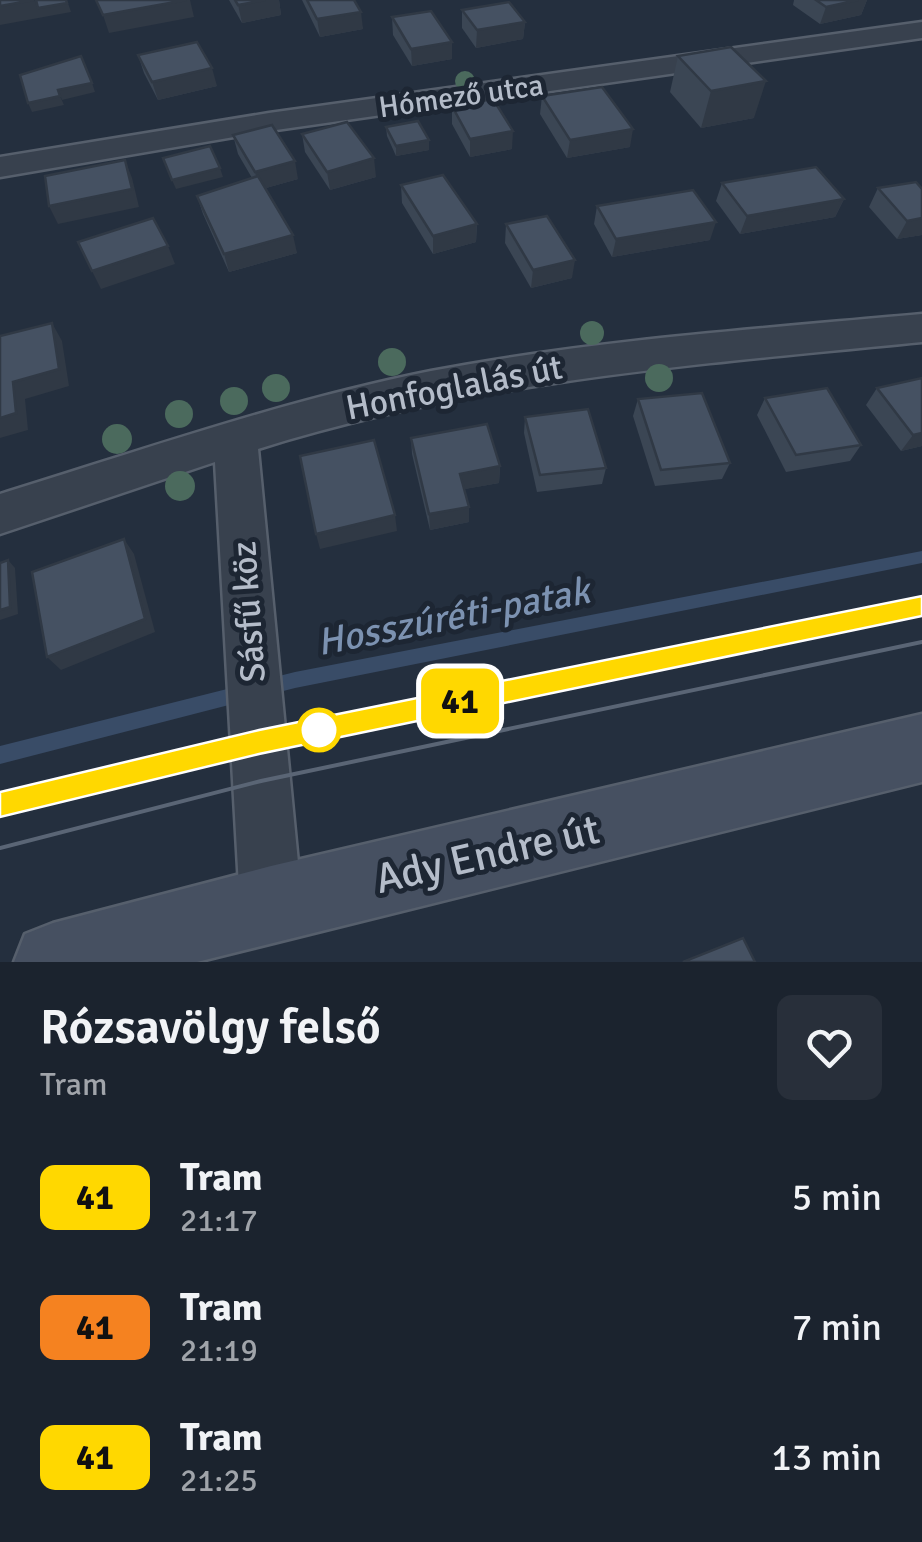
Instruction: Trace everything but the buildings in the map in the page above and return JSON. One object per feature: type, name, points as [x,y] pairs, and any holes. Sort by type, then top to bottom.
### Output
[{"type":"street","name":"Hómező utca","points":[[0,167],[269,122],[922,30]]},
{"type":"street","name":"Honfoglalás út","points":[[0,514],[235,440],[430,388],[571,363],[922,328]]},
{"type":"street","name":"Sásfű köz","points":[[235,440],[271,904]]},
{"type":"street","name":"Ady Endre út","points":[[53,962],[145,950],[271,904],[922,748]]},
{"type":"waterway","name":"Hosszúréti-patak","points":[[0,755],[295,680],[922,557]]},
{"type":"tram line","points":[[774,636],[922,606]]},
{"type":"tram line","name":"41","points":[[0,805],[259,742],[922,606]]},
{"type":"tram line","points":[[0,805],[259,742],[787,634]]},
{"type":"tram line","points":[[0,848],[261,781],[922,642]]}]
